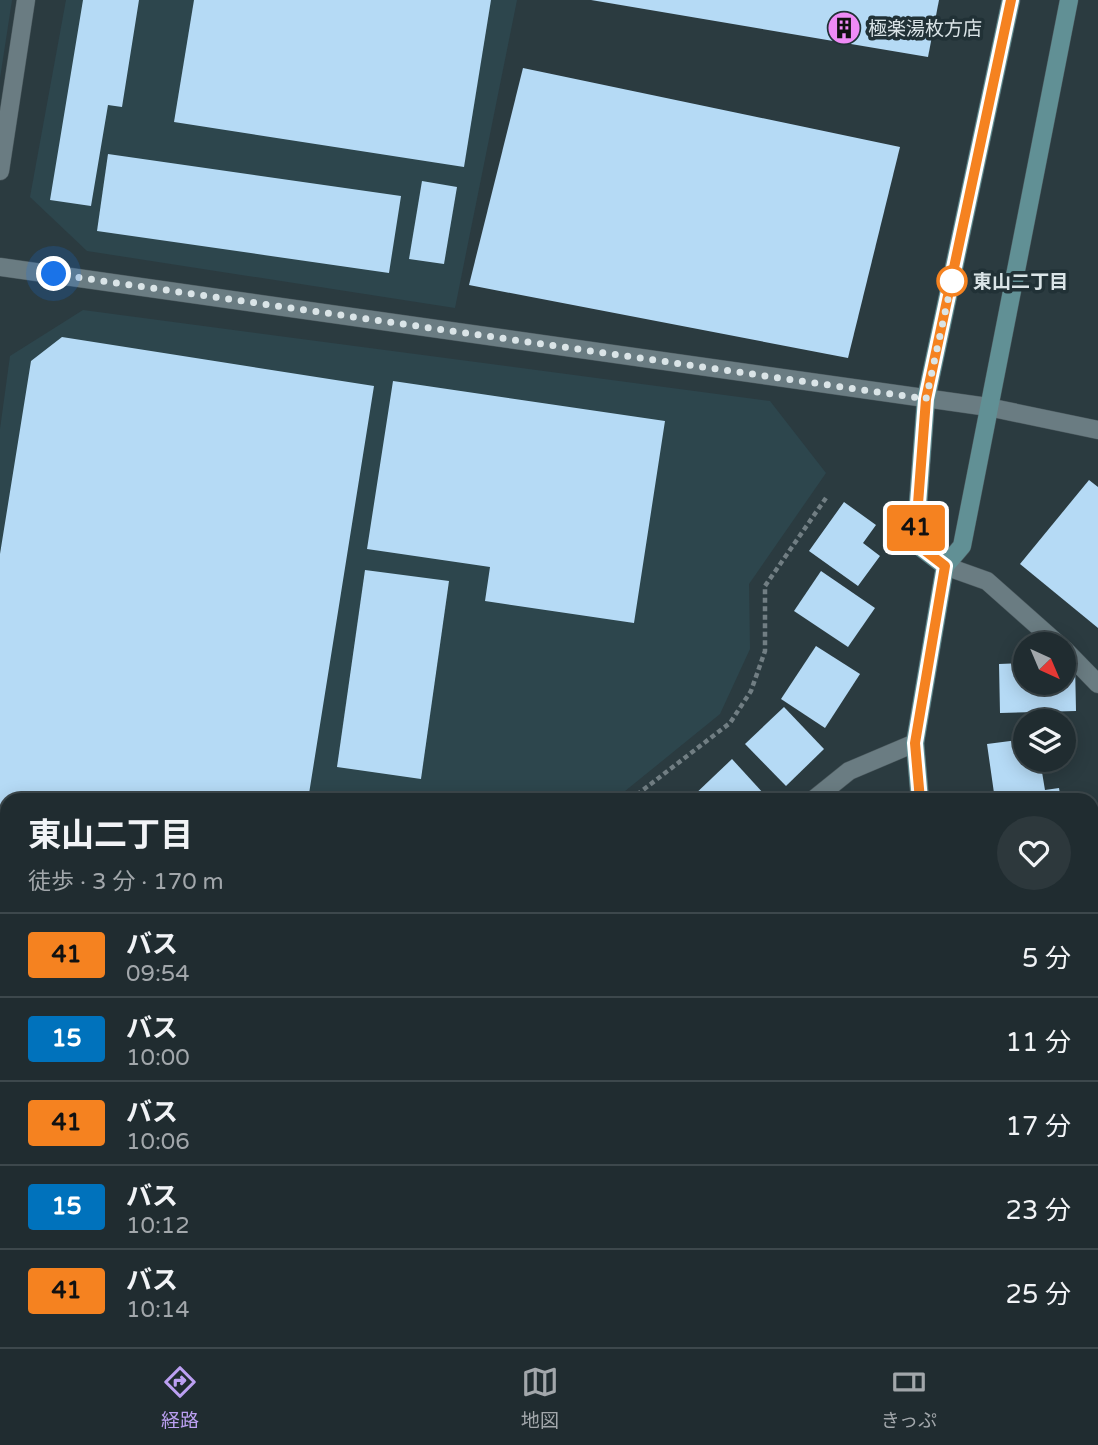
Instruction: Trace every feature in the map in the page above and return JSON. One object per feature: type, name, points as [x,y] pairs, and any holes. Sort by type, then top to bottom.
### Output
[{"type":"street","points":[[0,171],[26,0]]},
{"type":"street","points":[[1011,0],[926,399],[915,543],[945,566],[988,581],[1045,632]]},
{"type":"street","points":[[919,793],[915,743],[945,566],[962,546],[1069,0]]},
{"type":"street","points":[[0,267],[988,407],[1098,430]]},
{"type":"street","points":[[1076,661],[1098,684]]},
{"type":"street","points":[[822,793],[849,771],[915,743]]},
{"type":"path","points":[[639,793],[730,723],[751,691],[765,651],[765,586],[828,495]]},
{"type":"shaded area","points":[[0,0],[12,0],[0,78]]},
{"type":"shaded area","points":[[66,0],[517,0],[455,308],[87,251],[30,197]]},
{"type":"shaded area","points":[[83,310],[770,401],[826,473],[749,584],[750,649],[720,714],[623,793],[0,793],[0,429],[10,356]]},
{"type":"building","points":[[83,0],[139,0],[122,107],[108,105],[91,206],[50,200]]},
{"type":"building","points":[[194,0],[491,0],[464,167],[174,122]]},
{"type":"building","name":"極楽湯枚方店","points":[[591,0],[939,0],[928,57]]},
{"type":"building","points":[[523,68],[900,147],[848,358],[469,285]]},
{"type":"building","points":[[108,154],[401,196],[389,273],[97,231]]},
{"type":"building","points":[[422,181],[457,187],[444,264],[409,259]]},
{"type":"building","points":[[62,337],[374,386],[309,793],[0,793],[0,554],[31,361]]},
{"type":"building","points":[[393,381],[665,421],[634,623],[485,601],[490,567],[367,549]]},
{"type":"building","points":[[1089,480],[1098,487],[1098,628],[1020,564]]},
{"type":"building","points":[[844,502],[876,525],[863,543],[880,556],[858,586],[809,551]]},
{"type":"building","points":[[365,570],[449,581],[421,779],[337,767]]},
{"type":"building","points":[[821,571],[875,608],[848,647],[794,611]]},
{"type":"building","points":[[816,646],[860,674],[825,728],[781,699]]},
{"type":"building","points":[[1013,663],[1013,695],[1076,695],[1076,709],[1013,709],[1013,713],[1000,713],[999,664]]},
{"type":"building","points":[[784,707],[824,749],[786,786],[745,744]]},
{"type":"building","points":[[1013,741],[1013,772],[1042,772],[1045,790],[1059,788],[1060,793],[994,793],[987,744]]},
{"type":"building","points":[[732,759],[763,793],[696,793]]},
{"type":"bus line","name":"41","points":[[919,793],[915,743],[945,566],[915,543],[926,399],[1011,0]]},
{"type":"place","name":"極楽湯枚方店","points":[[844,28]]},
{"type":"place","name":"東山二丁目","points":[[952,281]]},
{"type":"route","points":[[54,274],[926,399],[952,281]]}]
